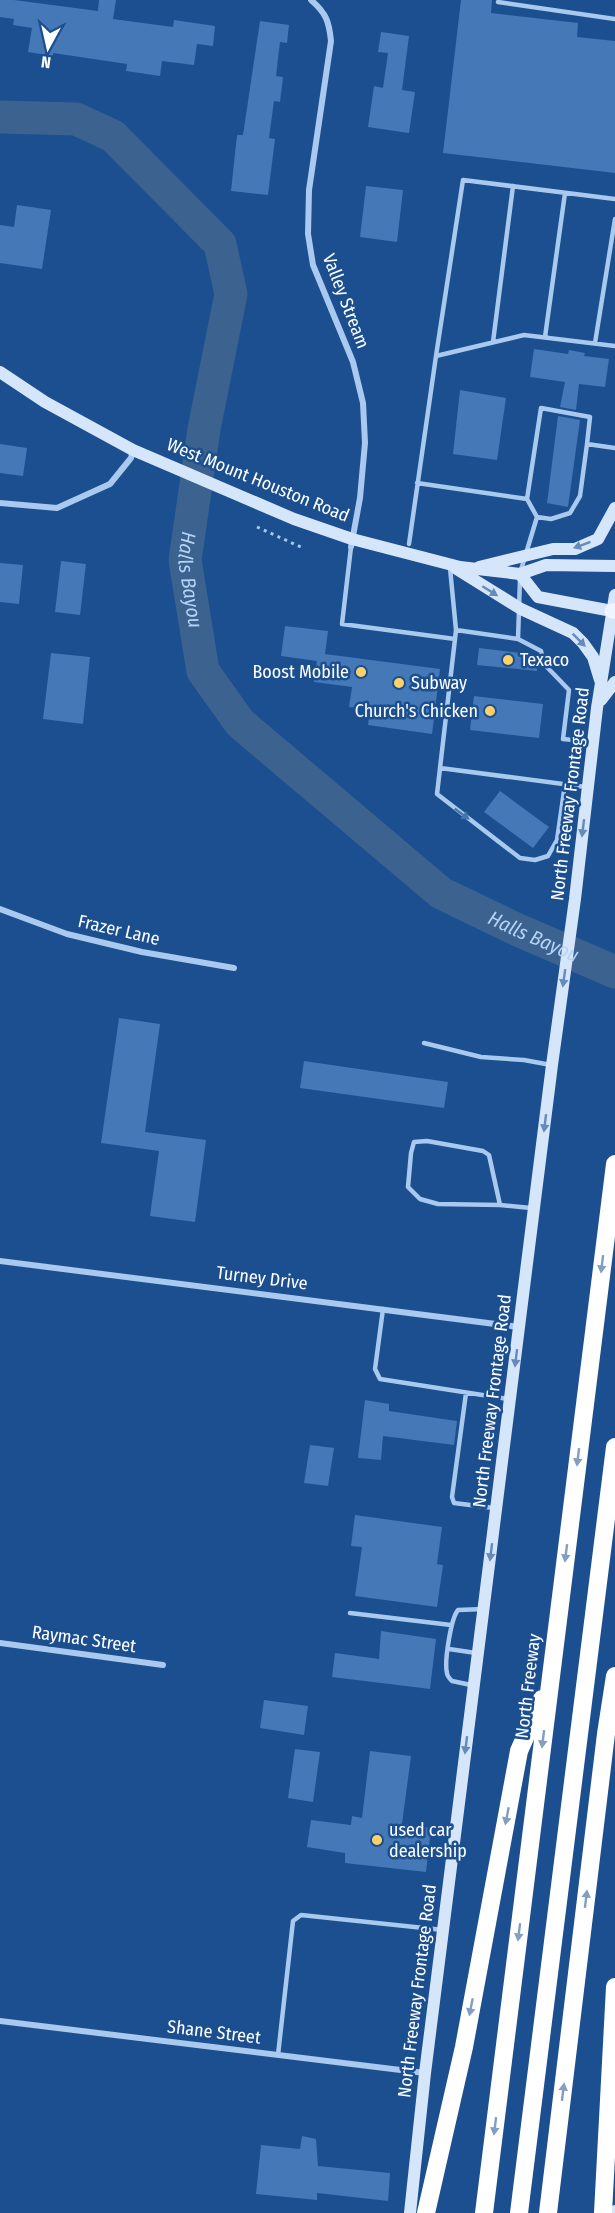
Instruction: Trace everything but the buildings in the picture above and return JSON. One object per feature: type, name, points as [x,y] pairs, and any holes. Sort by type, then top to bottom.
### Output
[{"type":"highway","name":"North Freeway","points":[[484,2213],[615,1164]]},
{"type":"highway","points":[[519,2213],[615,1447]]},
{"type":"highway","points":[[548,2213],[615,1676]]},
{"type":"highway","points":[[426,2213],[464,2047],[519,1751],[550,1681]]},
{"type":"highway","points":[[606,1734],[615,1776]]},
{"type":"highway","points":[[603,2213],[615,1987]]},
{"type":"main road","name":"West Mount Houston Road","points":[[0,372],[45,402],[133,450],[352,543],[471,569],[520,574],[546,566],[615,566]]},
{"type":"main road","points":[[471,569],[553,549],[575,549],[598,539],[615,508]]},
{"type":"main road","points":[[449,564],[521,609],[573,633],[583,643],[596,664],[601,687]]},
{"type":"main road","points":[[520,574],[538,597],[614,611]]},
{"type":"main road","name":"North Freeway Frontage Road","points":[[410,2213],[425,2073],[575,899],[597,708],[615,595]]},
{"type":"main road","points":[[597,708],[603,695],[615,682]]},
{"type":"street","name":"Valley Stream","points":[[311,0],[323,11],[330,27],[331,41],[309,190],[308,234],[313,265],[353,362],[363,403],[365,443],[360,498],[352,543]]},
{"type":"street","points":[[0,503],[57,508],[110,484],[130,458],[133,450]]},
{"type":"street","name":"Frazer Lane","points":[[0,909],[67,934],[142,952],[234,968]]},
{"type":"street","name":"Turney Drive","points":[[0,1261],[519,1327]]},
{"type":"street","name":"Raymac Street","points":[[0,1643],[163,1665]]},
{"type":"street","name":"Shane Street","points":[[0,2021],[425,2073]]},
{"type":"lane","points":[[498,2],[615,19]]},
{"type":"lane","points":[[409,543],[463,180],[615,199]]},
{"type":"lane","points":[[493,342],[513,186]]},
{"type":"lane","points":[[545,337],[565,193]]},
{"type":"lane","points":[[595,344],[615,219]]},
{"type":"lane","points":[[436,356],[524,335],[615,346]]},
{"type":"lane","points":[[518,639],[521,609],[520,574],[537,517],[527,500],[541,408],[590,417],[580,496],[570,513],[551,519],[537,517]]},
{"type":"lane","points":[[587,444],[615,448]]},
{"type":"lane","points":[[417,483],[527,500]]},
{"type":"lane","points":[[352,543],[342,624],[455,639]]},
{"type":"lane","points":[[449,564],[456,630],[437,794],[520,858],[535,860],[548,856],[557,840],[565,784]]},
{"type":"lane","points":[[456,630],[518,639],[541,651],[545,665],[569,690],[563,739],[593,742]]},
{"type":"lane","points":[[440,768],[588,787]]},
{"type":"lane","points":[[424,1043],[481,1057],[524,1060],[552,1065]]},
{"type":"lane","points":[[500,1205],[489,1155],[483,1151],[427,1141],[414,1142],[408,1187],[420,1199],[438,1204],[534,1208]]},
{"type":"lane","points":[[383,1309],[375,1369],[380,1379],[510,1400]]},
{"type":"lane","points":[[466,1393],[452,1497],[454,1503],[496,1509]]},
{"type":"lane","points":[[474,1685],[452,1682],[446,1672],[451,1625],[458,1610],[484,1609]]},
{"type":"lane","points":[[350,1613],[451,1625]]},
{"type":"lane","points":[[449,1649],[478,1654]]},
{"type":"lane","points":[[278,2055],[293,1921],[296,1917],[301,1915],[443,1930]]},
{"type":"path","points":[[257,527],[303,548]]},
{"type":"waterway","name":"Halls Bayou","points":[[0,117],[76,119],[113,136],[220,244],[231,294],[204,429],[185,560],[203,671],[240,723],[441,893],[518,930],[615,972]]},
{"type":"place","name":"Texaco","points":[[508,660]]},
{"type":"place","name":"Boost Mobile","points":[[361,672]]},
{"type":"place","name":"Subway","points":[[399,683]]},
{"type":"place","name":"Church's Chicken","points":[[490,711]]},
{"type":"place","name":"used car dealership","points":[[377,1840]]}]
